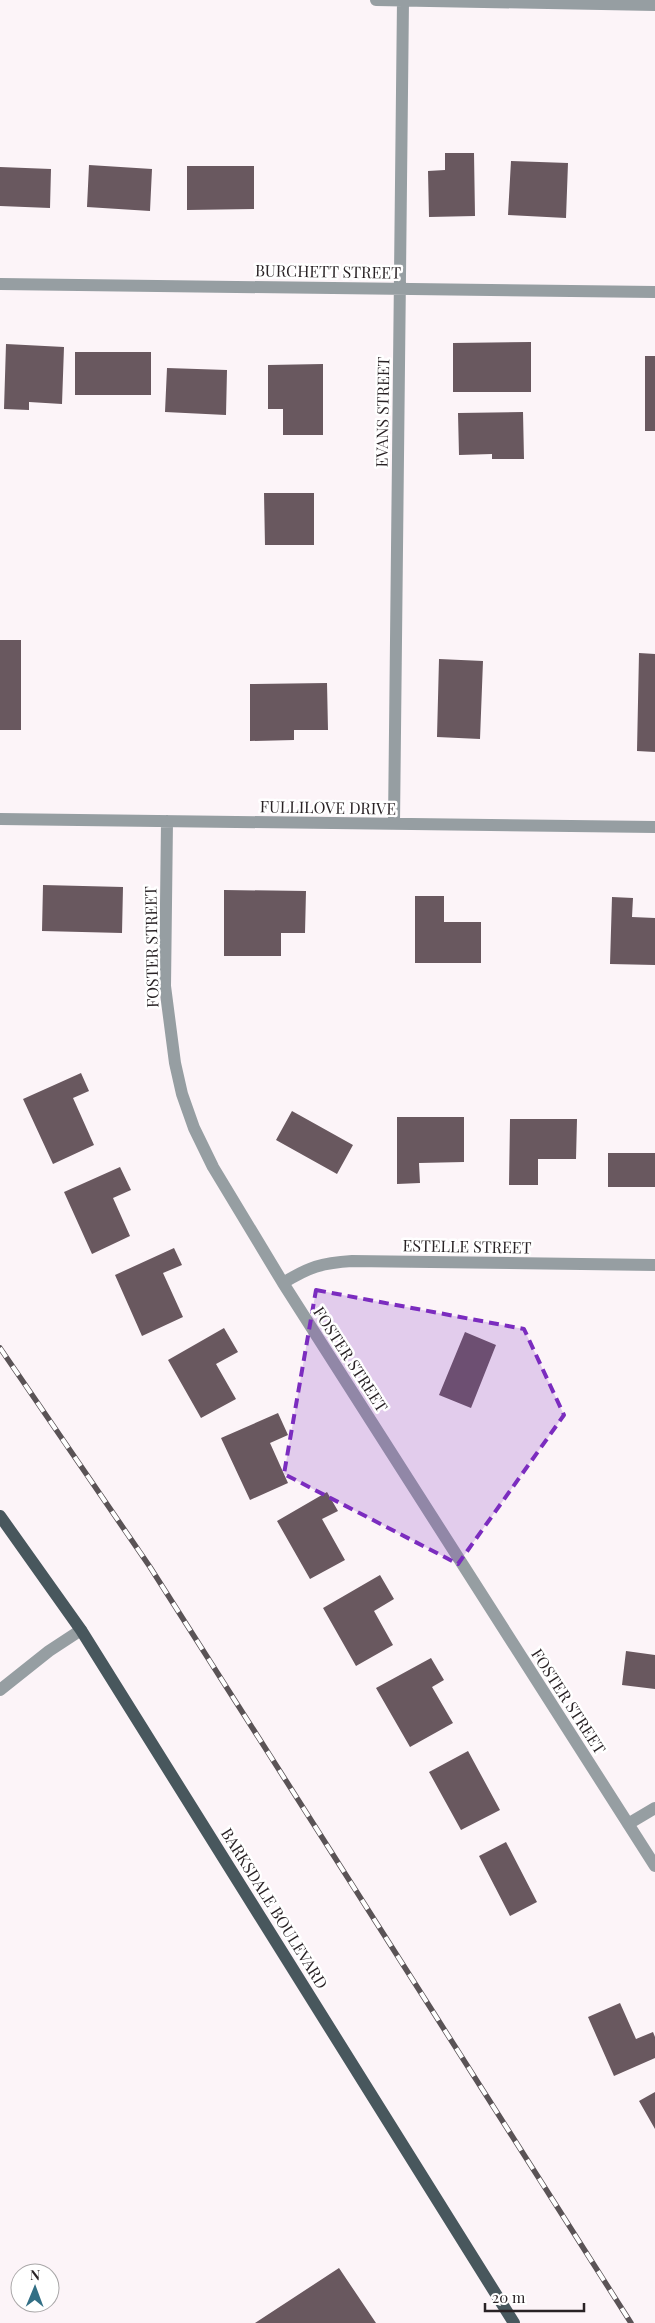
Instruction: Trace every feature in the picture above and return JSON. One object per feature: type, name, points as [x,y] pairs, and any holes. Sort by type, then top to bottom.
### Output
[{"type":"main road","name":"BARKSDALE BOULEVARD","points":[[0,1516],[81,1630],[514,2323]]},
{"type":"street","points":[[376,0],[655,5]]},
{"type":"street","name":"EVANS STREET","points":[[394,824],[403,0]]},
{"type":"street","name":"BURCHETT STREET","points":[[0,284],[655,292]]},
{"type":"street","name":"FULLILOVE DRIVE","points":[[0,819],[655,827]]},
{"type":"street","name":"FOSTER STREET","points":[[167,821],[165,986],[169,1027],[182,1094],[194,1128],[213,1167],[283,1283],[655,1866]]},
{"type":"street","name":"ESTELLE STREET","points":[[283,1283],[306,1268],[327,1263],[352,1261],[655,1265]]},
{"type":"street","points":[[0,1690],[49,1651],[81,1630]]},
{"type":"street","points":[[628,1824],[655,1808]]},
{"type":"highlighted area","points":[[316,1290],[524,1329],[564,1415],[458,1564],[284,1474]]},
{"type":"building","points":[[445,153],[474,153],[475,216],[429,217],[428,171],[445,170]]},
{"type":"building","points":[[511,161],[568,163],[566,218],[508,215]]},
{"type":"building","points":[[89,165],[152,169],[150,211],[87,207]]},
{"type":"building","points":[[187,166],[254,166],[254,209],[187,210]]},
{"type":"building","points":[[0,167],[51,169],[50,208],[0,206]]},
{"type":"building","points":[[531,342],[531,392],[453,392],[453,343]]},
{"type":"building","points":[[6,344],[64,347],[62,404],[29,402],[29,410],[4,409]]},
{"type":"building","points":[[75,352],[151,352],[151,395],[75,395]]},
{"type":"building","points":[[645,356],[655,356],[655,431],[645,431]]},
{"type":"building","points":[[323,364],[323,435],[283,435],[283,409],[268,409],[268,365]]},
{"type":"building","points":[[167,368],[227,370],[226,415],[165,412]]},
{"type":"building","points":[[523,412],[524,459],[492,459],[492,454],[459,455],[458,413]]},
{"type":"building","points":[[264,493],[314,493],[314,545],[265,545]]},
{"type":"building","points":[[0,640],[21,640],[21,730],[0,730]]},
{"type":"building","points":[[639,653],[655,654],[655,752],[637,751]]},
{"type":"building","points":[[439,659],[483,661],[480,739],[437,737]]},
{"type":"building","points":[[327,683],[328,730],[294,730],[294,740],[250,741],[250,684]]},
{"type":"building","points":[[43,885],[123,887],[122,933],[42,931]]},
{"type":"building","points":[[224,890],[306,891],[305,933],[281,933],[281,956],[224,956]]},
{"type":"building","points":[[415,896],[444,896],[444,922],[481,922],[481,963],[415,963]]},
{"type":"building","points":[[612,897],[633,898],[632,917],[655,918],[655,965],[610,964]]},
{"type":"building","points":[[81,1073],[89,1091],[73,1098],[94,1145],[53,1164],[23,1099]]},
{"type":"building","points":[[292,1111],[353,1145],[337,1174],[276,1140]]},
{"type":"building","points":[[397,1117],[464,1117],[464,1162],[419,1163],[420,1183],[397,1184]]},
{"type":"building","points":[[510,1119],[577,1119],[576,1159],[538,1159],[538,1185],[509,1185]]},
{"type":"building","points":[[608,1153],[655,1153],[655,1187],[608,1187]]},
{"type":"building","points":[[120,1167],[131,1190],[113,1198],[130,1236],[92,1254],[64,1192]]},
{"type":"building","points":[[174,1248],[182,1265],[163,1273],[183,1317],[142,1336],[115,1275]]},
{"type":"building","points":[[224,1328],[238,1352],[216,1364],[236,1399],[201,1418],[168,1360]]},
{"type":"building","points":[[465,1332],[496,1345],[471,1408],[439,1395]]},
{"type":"building","points":[[278,1413],[288,1435],[270,1443],[288,1483],[250,1500],[221,1438]]},
{"type":"building","points":[[327,1492],[338,1511],[322,1519],[345,1560],[310,1579],[277,1521]]},
{"type":"building","points":[[380,1575],[394,1599],[374,1611],[393,1645],[356,1666],[323,1608]]},
{"type":"building","points":[[626,1651],[655,1655],[655,1689],[622,1685]]},
{"type":"building","points":[[431,1658],[444,1680],[432,1687],[453,1723],[410,1747],[376,1688]]},
{"type":"building","points":[[468,1751],[500,1810],[461,1830],[429,1772]]},
{"type":"building","points":[[506,1842],[537,1902],[510,1916],[479,1856]]},
{"type":"building","points":[[620,2003],[636,2039],[653,2032],[655,2037],[655,2058],[614,2076],[588,2017]]},
{"type":"building","points":[[655,2092],[655,2129],[639,2101]]},
{"type":"building","points":[[339,2268],[376,2323],[255,2323]]},
{"type":"railway","points":[[0,1348],[150,1567],[631,2323]]}]
